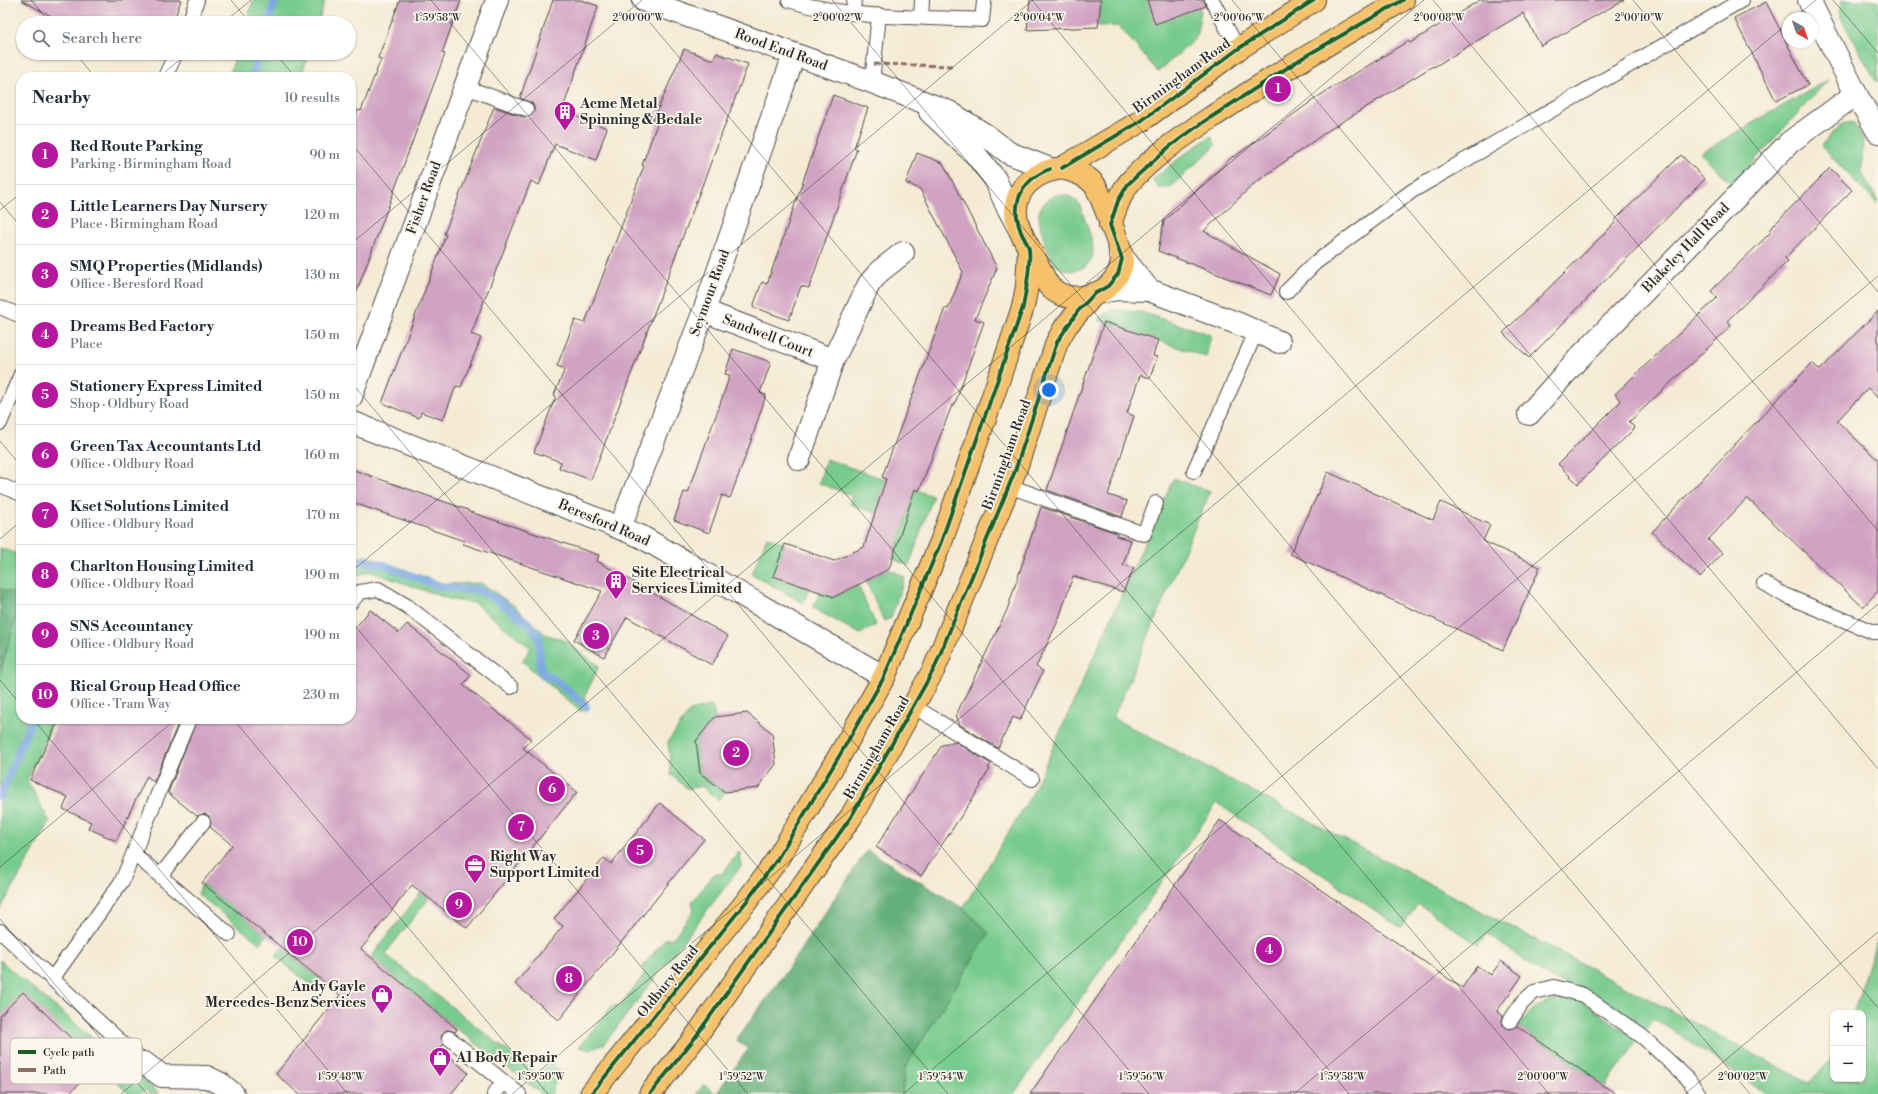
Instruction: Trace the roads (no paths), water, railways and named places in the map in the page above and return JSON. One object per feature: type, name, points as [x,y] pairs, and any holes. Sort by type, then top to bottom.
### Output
[{"type":"main road","name":"Birmingham Road","points":[[1098,293],[1082,298],[1067,297],[1051,288],[1025,240],[1016,214],[1018,199],[1022,189],[1032,178],[1056,169],[1141,121],[1238,48],[1314,0]]},
{"type":"main road","points":[[1110,225],[1118,201],[1128,184],[1169,147],[1202,123],[1304,57],[1403,0]]},
{"type":"main road","name":"Birmingham Road","points":[[650,1094],[694,1040],[851,817],[934,669],[1009,486],[1057,342],[1070,321],[1098,293],[1108,286],[1118,274],[1122,259],[1102,201],[1094,185],[1083,175],[1056,169]]},
{"type":"main road","name":"Birmingham Road","points":[[761,883],[776,861],[841,753],[884,677],[941,542],[1023,307],[1025,240]]},
{"type":"main road","name":"Oldbury Road","points":[[591,1094],[761,883]]},
{"type":"street","name":"Fisher Road","points":[[356,383],[498,0]]},
{"type":"street","name":"Rood End Road","points":[[643,0],[872,82],[918,102],[949,112],[987,136],[1009,153],[1056,169]]},
{"type":"street","points":[[1809,0],[1856,94],[1878,132]]},
{"type":"street","name":"Seymour Road","points":[[620,528],[704,311],[794,55]]},
{"type":"street","name":"Blakeley Hall Road","points":[[1529,414],[1578,359],[1790,142],[1856,94]]},
{"type":"street","name":"Rood End Road","points":[[918,102],[976,155],[996,179],[1006,204],[1025,240]]},
{"type":"street","points":[[799,459],[833,360],[869,284],[880,271],[903,253]]},
{"type":"street","points":[[1120,254],[1149,290]]},
{"type":"street","points":[[1098,293],[1118,289],[1149,290],[1279,342]]},
{"type":"street","name":"Sandwell Court","points":[[704,311],[833,360]]},
{"type":"street","name":"Beresford Road","points":[[356,424],[640,536],[884,677]]},
{"type":"street","points":[[144,1063],[162,1076],[207,1077],[221,1084],[233,1094]]},
{"type":"lane","points":[[191,16],[197,0]]},
{"type":"lane","points":[[789,0],[811,7],[854,6],[879,15],[982,20],[984,2]]},
{"type":"lane","points":[[921,17],[922,0]]},
{"type":"lane","points":[[1212,0],[1238,48]]},
{"type":"lane","points":[[1286,292],[1315,263],[1412,191],[1742,0]]},
{"type":"lane","points":[[872,82],[879,15]]},
{"type":"lane","points":[[167,72],[173,60]]},
{"type":"lane","points":[[465,87],[526,109]]},
{"type":"lane","points":[[0,307],[16,314]]},
{"type":"lane","points":[[1194,471],[1256,332]]},
{"type":"lane","points":[[0,423],[16,386]]},
{"type":"lane","points":[[0,485],[16,492]]},
{"type":"lane","points":[[1009,486],[1144,534],[1156,503]]},
{"type":"lane","points":[[1764,583],[1792,598],[1873,632],[1878,632]]},
{"type":"lane","points":[[356,596],[360,592],[378,589],[408,606],[511,687]]},
{"type":"lane","points":[[913,706],[1032,779]]},
{"type":"lane","points":[[52,979],[122,881],[187,724]]},
{"type":"lane","points":[[160,876],[203,822]]},
{"type":"lane","points":[[134,854],[229,934]]},
{"type":"lane","points":[[0,931],[117,1038]]},
{"type":"lane","points":[[1510,1021],[1522,1003],[1534,992],[1554,987],[1583,995],[1643,1037],[1688,1079],[1699,1094]]},
{"type":"lane","points":[[449,1038],[519,1094]]},
{"type":"lane","points":[[494,1094],[504,1082]]},
{"type":"waterway","points":[[270,16],[275,0]]},
{"type":"waterway","points":[[253,72],[257,60]]},
{"type":"waterway","points":[[356,564],[365,561],[384,565],[436,585],[460,590],[477,589],[499,601],[529,624],[539,637],[540,666],[542,673],[571,692],[586,707]]},
{"type":"waterway","points":[[0,797],[30,724]]},
{"type":"place","name":"Red Route Parking","points":[[1278,89]]},
{"type":"place","name":"Acme Metal Spinning & Bedale","points":[[565,132]]},
{"type":"place","name":"Site Electrical Services Limited","points":[[616,600]]},
{"type":"place","name":"SMQ Properties (Midlands)","points":[[596,636]]},
{"type":"place","name":"Little Learners Day Nursery","points":[[736,753]]},
{"type":"place","name":"Green Tax Accountants Ltd","points":[[552,789]]},
{"type":"place","name":"Kset Solutions Limited","points":[[521,827]]},
{"type":"place","name":"Stationery Express Limited","points":[[640,851]]},
{"type":"place","name":"Right Way Support Limited","points":[[475,884]]},
{"type":"place","name":"SNS Accountancy","points":[[459,905]]},
{"type":"place","name":"Rical Group Head Office","points":[[300,942]]},
{"type":"place","name":"Dreams Bed Factory","points":[[1269,950]]},
{"type":"place","name":"Charlton Housing Limited","points":[[569,979]]},
{"type":"place","name":"Andy Gayle Mercedes-Benz Services","points":[[382,1014]]},
{"type":"place","name":"A1 Body Repair","points":[[440,1078]]}]
